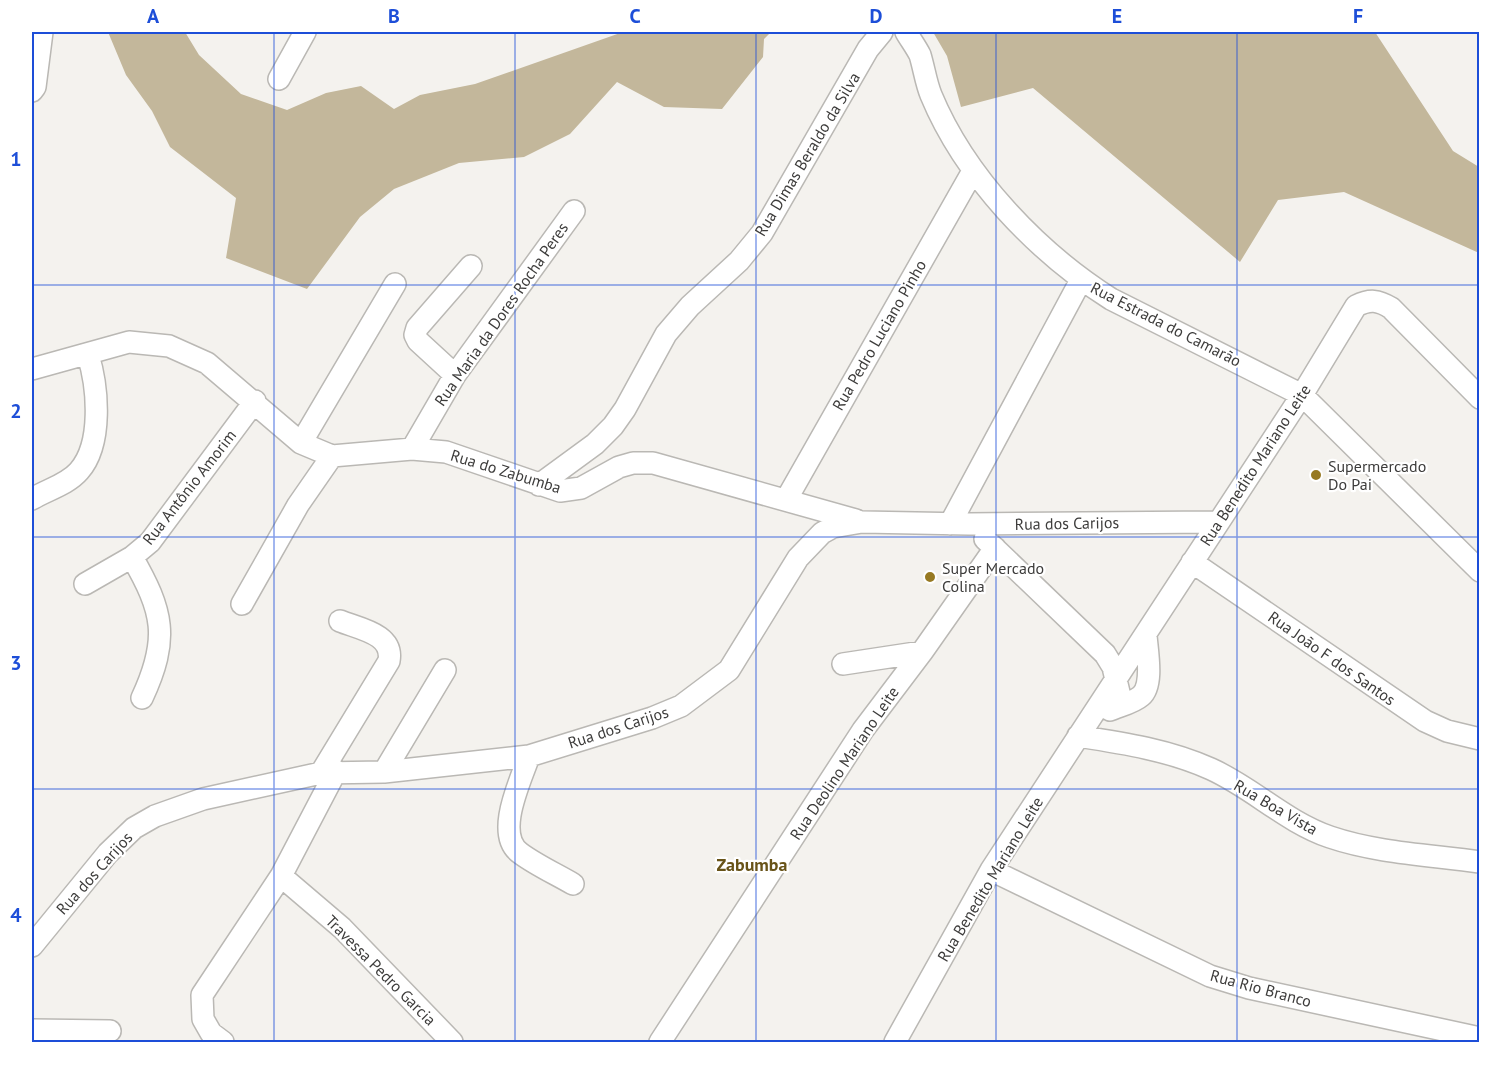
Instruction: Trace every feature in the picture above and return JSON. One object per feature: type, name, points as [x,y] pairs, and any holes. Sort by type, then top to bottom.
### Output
[{"type":"street","points":[[32,91],[35,87],[42,32]]},
{"type":"street","points":[[279,79],[305,32]]},
{"type":"street","name":"Rua Dimas Beraldo da Silva","points":[[539,485],[587,450],[613,426],[626,409],[666,334],[690,306],[739,261],[762,233],[868,49],[882,32]]},
{"type":"street","name":"Rua Estrada do Camarão","points":[[906,32],[919,54],[931,95],[973,171],[1029,233],[1081,280],[1111,299],[1302,395],[1479,571]]},
{"type":"street","name":"Rua Pedro Luciano Pinho","points":[[786,500],[973,171]]},
{"type":"street","name":"Rua Maria da Dores Rocha Peres","points":[[412,449],[455,375],[574,211]]},
{"type":"street","points":[[455,375],[418,341],[415,335],[417,328],[471,266]]},
{"type":"street","points":[[1081,280],[960,524],[995,548],[1105,654],[1119,673],[1122,705]]},
{"type":"street","points":[[301,443],[395,284]]},
{"type":"street","name":"Rua Benedito Mariano Leite","points":[[895,1042],[991,870],[1302,395],[1356,306],[1367,300],[1380,301],[1391,308],[1479,398]]},
{"type":"street","name":"Rua do Zabumba","points":[[32,369],[129,342],[169,346],[207,363],[255,401],[301,443],[332,456],[412,449],[446,452],[560,491],[572,490],[619,467],[633,463],[653,463],[862,522]]},
{"type":"street","points":[[32,499],[79,472],[89,454],[97,404],[94,375],[88,355]]},
{"type":"street","name":"Rua Antônio Amorim","points":[[85,584],[132,557],[150,542],[255,401]]},
{"type":"street","points":[[242,604],[298,505],[332,456]]},
{"type":"street","name":"Rua dos Carijos","points":[[32,946],[86,878],[134,828],[155,816],[203,799],[329,772],[384,772],[529,756],[652,718],[681,706],[729,670],[798,558],[822,533],[833,527],[862,522],[960,524],[1217,522]]},
{"type":"street","name":"Rua Deolino Mariano Leite","points":[[660,1042],[863,730],[922,652],[995,548]]},
{"type":"street","points":[[132,557],[153,592],[160,630],[153,675],[142,698]]},
{"type":"street","name":"Rua João F dos Santos","points":[[1192,562],[1425,722],[1447,731],[1479,739]]},
{"type":"street","points":[[223,1042],[211,1033],[203,1019],[202,995],[280,876],[329,772],[389,661],[391,652],[389,644],[380,637],[340,621]]},
{"type":"street","points":[[1090,717],[1142,695],[1148,678],[1146,635]]},
{"type":"street","points":[[843,664],[922,652]]},
{"type":"street","points":[[1119,673],[1135,667],[1148,678]]},
{"type":"street","points":[[384,772],[445,670]]},
{"type":"street","name":"Rua Boa Vista","points":[[1078,736],[1156,750],[1212,769],[1304,826],[1331,838],[1362,846],[1479,862]]},
{"type":"street","points":[[529,756],[510,814],[512,843],[519,852],[573,884]]},
{"type":"street","name":"Rua Rio Branco","points":[[991,870],[1210,976],[1249,988],[1479,1038]]},
{"type":"street","name":"Travessa Pedro Garcia","points":[[280,876],[342,928],[452,1042]]},
{"type":"street","points":[[32,1030],[110,1031]]},
{"type":"shaded area","points":[[108,32],[185,32],[199,55],[241,94],[287,110],[326,93],[361,86],[394,109],[420,95],[475,84],[623,32],[771,32],[764,39],[763,57],[722,109],[664,107],[617,82],[570,134],[524,157],[459,163],[394,189],[360,217],[307,289],[226,258],[236,198],[170,147],[152,111],[126,75]]},
{"type":"shaded area","points":[[933,32],[1375,32],[1453,151],[1479,167],[1479,253],[1344,192],[1278,200],[1240,262],[1033,88],[961,107],[947,56]]},
{"type":"place","name":"Supermercado Do Pai","points":[[1316,475]]},
{"type":"place","name":"Super Mercado Colina","points":[[930,577]]},
{"type":"district","name":"Zabumba","points":[[752,864]]}]
